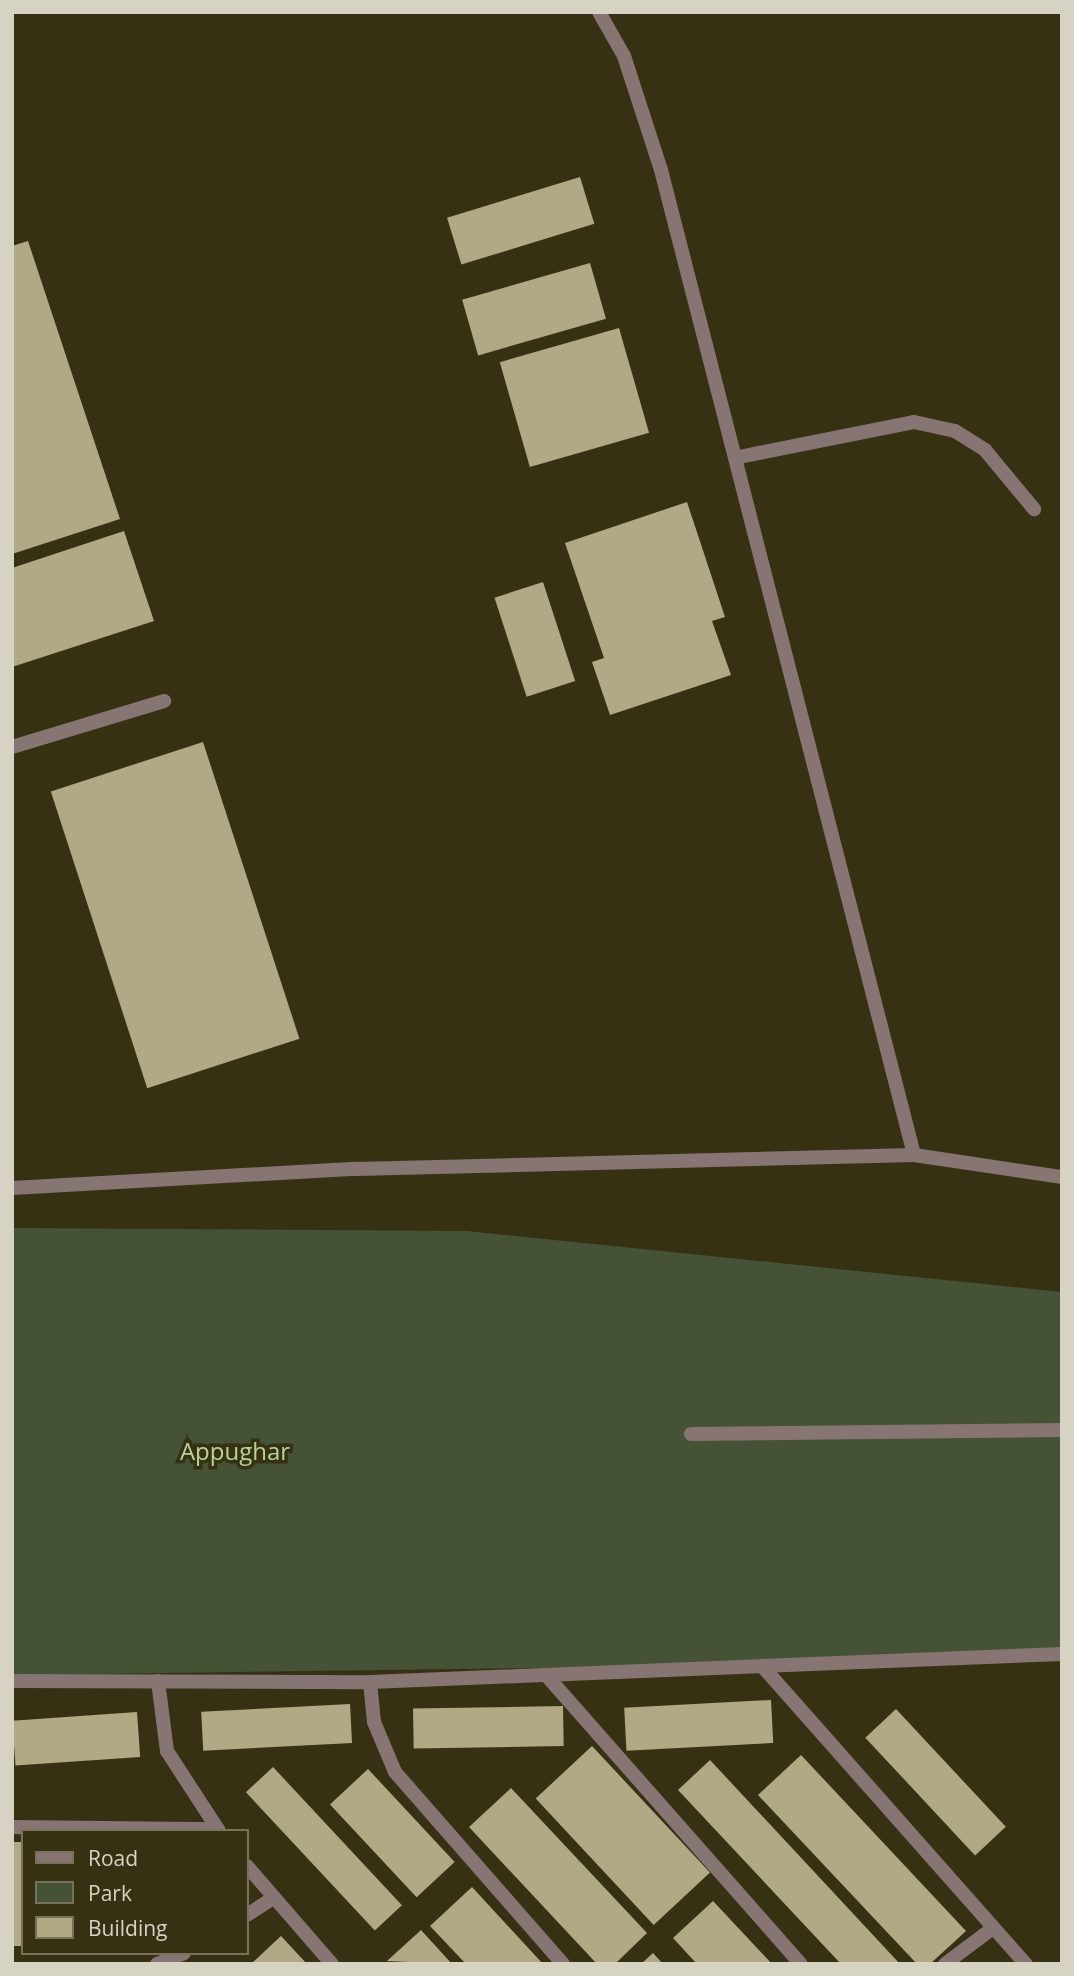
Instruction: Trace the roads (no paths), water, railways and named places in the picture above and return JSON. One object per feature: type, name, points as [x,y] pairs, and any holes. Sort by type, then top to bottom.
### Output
[{"type":"street","points":[[599,12],[625,56],[661,170],[739,457],[914,1155]]},
{"type":"street","points":[[739,457],[914,422],[955,432],[985,450],[1034,509]]},
{"type":"street","points":[[12,747],[164,702]]},
{"type":"street","points":[[12,1188],[355,1169],[914,1155],[1062,1177]]},
{"type":"street","points":[[691,1434],[1062,1430]]},
{"type":"street","points":[[12,1681],[370,1682],[1062,1654]]},
{"type":"street","points":[[763,1667],[1026,1964]]},
{"type":"street","points":[[546,1675],[802,1964]]},
{"type":"street","points":[[158,1681],[167,1751],[217,1829]]},
{"type":"street","points":[[370,1682],[374,1722],[395,1772],[563,1964]]},
{"type":"street","points":[[12,1827],[149,1829]]},
{"type":"street","points":[[248,1867],[332,1964]]},
{"type":"street","points":[[248,1915],[273,1898]]},
{"type":"street","points":[[945,1964],[993,1928]]},
{"type":"street","points":[[156,1964],[179,1955]]},
{"type":"park label","name":"Appughar","points":[[235,1451]]}]
